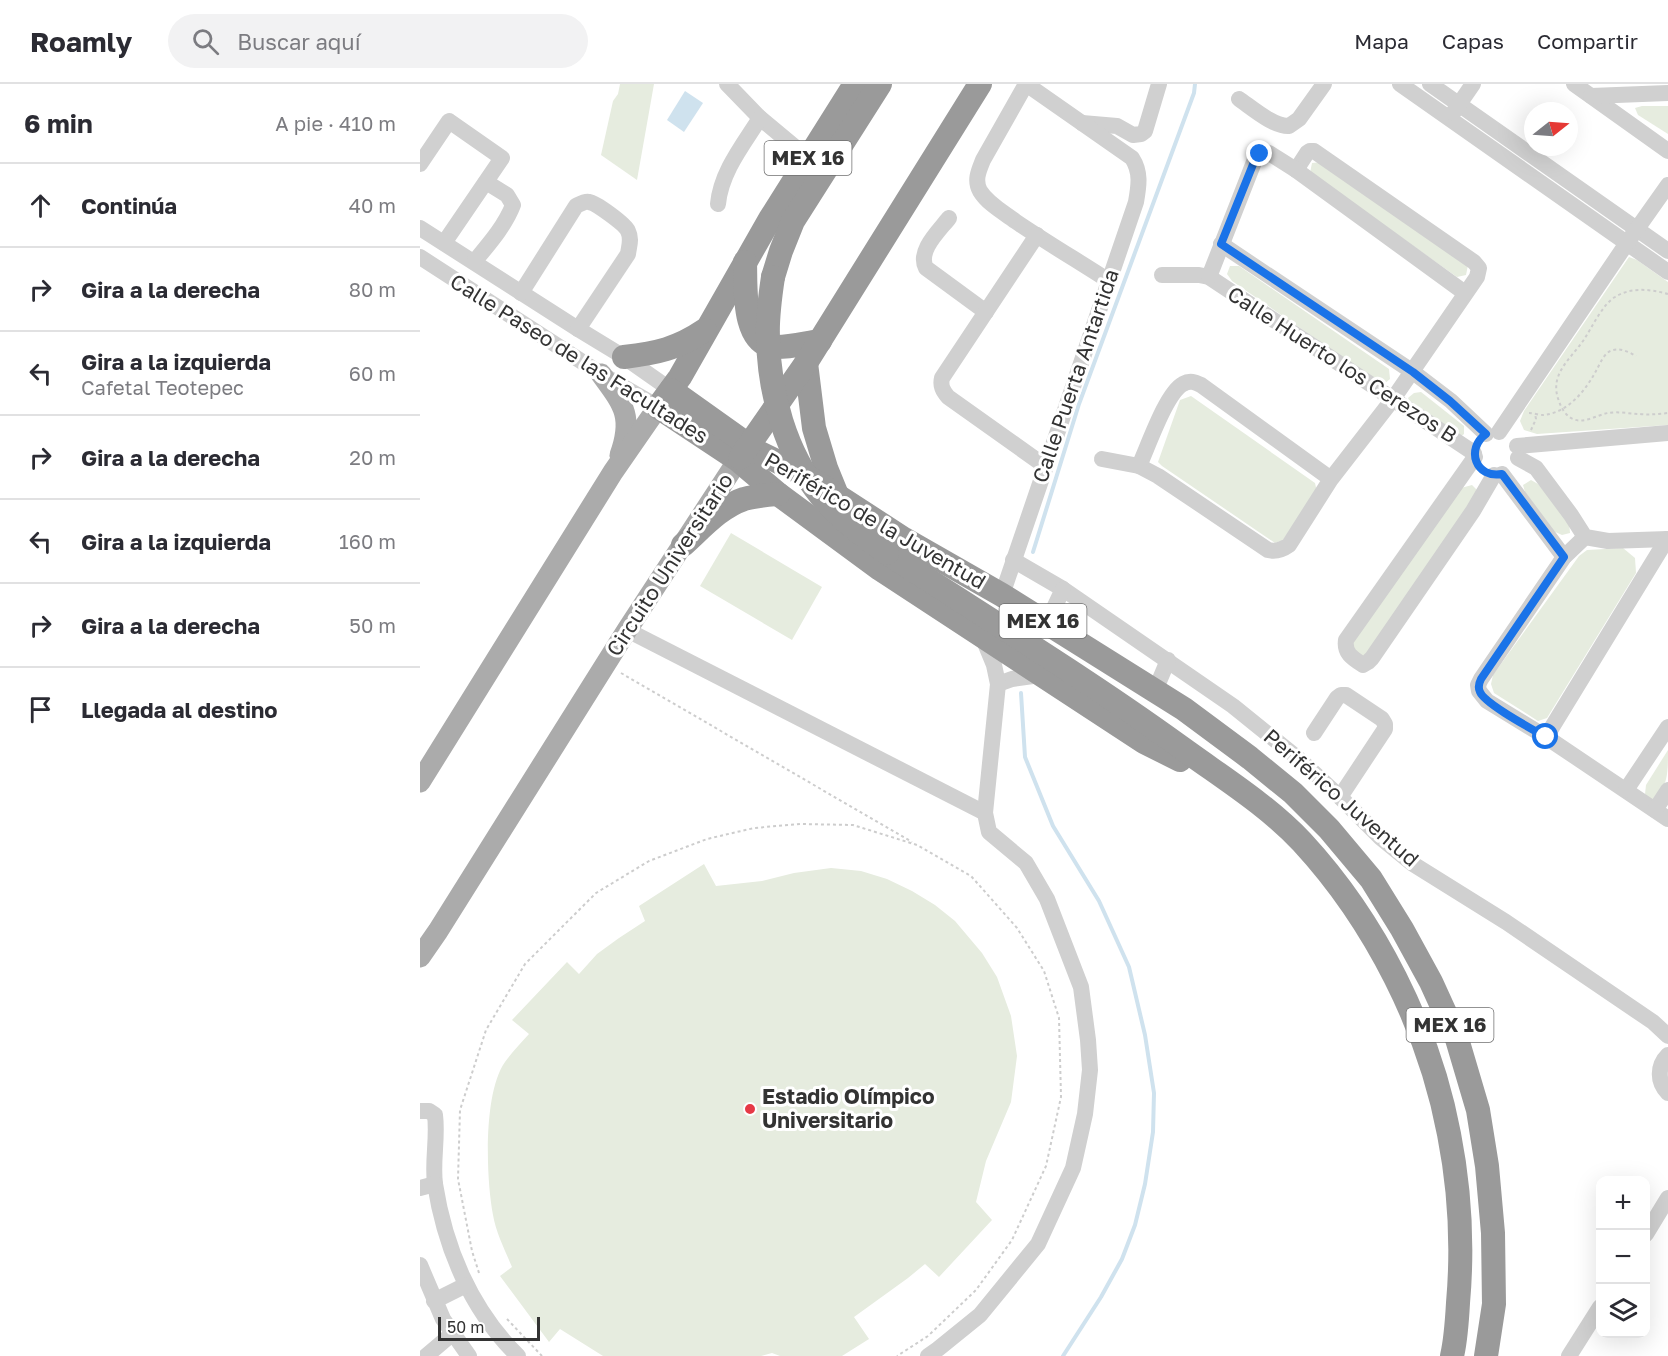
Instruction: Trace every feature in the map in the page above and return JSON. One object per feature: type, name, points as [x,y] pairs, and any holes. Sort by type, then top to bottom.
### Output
[{"type":"highway","name":"MEX 16","points":[[664,398],[680,376],[754,248],[855,84]]},
{"type":"highway","points":[[880,84],[793,221],[773,277],[768,336],[772,379],[779,412],[790,445],[819,494],[853,528],[887,553],[1140,717],[1219,774]]},
{"type":"highway","name":"Circuito Universitario","points":[[743,453],[806,363],[980,84]]},
{"type":"highway","points":[[754,248],[747,315],[755,333],[760,340],[777,347],[820,341]]},
{"type":"highway","points":[[624,357],[668,349],[687,342],[707,328]]},
{"type":"highway","points":[[806,363],[814,428],[834,493],[820,511],[818,525]]},
{"type":"highway","name":"Calle Paseo de las Facultades","points":[[664,398],[743,453],[778,494],[818,525],[982,636],[1025,671],[1144,742],[1193,766],[1219,774]]},
{"type":"highway","name":"Periférico de la Juventud","points":[[743,453],[758,452],[807,476],[904,539],[1002,595],[1184,709],[1293,793],[1329,829],[1371,879],[1431,982],[1457,1040],[1478,1110],[1494,1233],[1494,1304],[1486,1356]]},
{"type":"highway","points":[[683,545],[719,512],[734,503],[747,498],[778,494]]},
{"type":"highway","name":"MEX 16","points":[[1219,774],[1257,800],[1301,842],[1334,881],[1362,920],[1385,958],[1414,1018],[1435,1075],[1456,1168],[1461,1226],[1460,1282],[1452,1356]]},
{"type":"main road","points":[[601,374],[621,402],[626,416],[626,433],[613,472]]},
{"type":"main road","name":"MEX 16","points":[[420,783],[613,472],[664,398]]},
{"type":"main road","name":"Circuito Universitario","points":[[420,957],[627,630],[743,453]]},
{"type":"street","points":[[727,84],[760,118],[808,158]]},
{"type":"street","points":[[1109,281],[994,206],[980,190],[977,182],[978,171],[1026,84],[1082,123],[1117,126],[1133,135],[1145,131],[1159,84]]},
{"type":"street","points":[[1239,99],[1274,122],[1282,126],[1290,126],[1299,118],[1324,84]]},
{"type":"street","points":[[1400,84],[1668,272]]},
{"type":"street","points":[[1430,84],[1668,251]]},
{"type":"street","points":[[1449,119],[1473,84]]},
{"type":"street","points":[[1574,84],[1668,151]]},
{"type":"street","points":[[1591,96],[1668,93]]},
{"type":"street","points":[[718,204],[726,173],[760,118]]},
{"type":"street","points":[[422,156],[449,120],[502,158],[444,243]]},
{"type":"street","name":"Calle Puerta Antartida","points":[[1002,595],[1138,191],[1139,172],[1132,158],[1082,123]]},
{"type":"street","points":[[1102,459],[1139,466],[1158,476],[1268,550],[1279,550],[1289,545],[1331,479],[1413,372],[1479,273],[1474,261],[1314,151],[1310,150],[1307,153],[1296,170]]},
{"type":"street","points":[[1162,275],[1209,277],[1257,157],[1265,152],[1296,170],[1465,293]]},
{"type":"street","points":[[474,262],[511,212],[513,205],[507,195],[486,182]]},
{"type":"street","points":[[1517,452],[1512,468],[1498,475],[1368,663],[1363,665],[1352,658],[1345,646],[1346,640],[1475,455],[1478,442],[1493,433],[1668,185]]},
{"type":"street","points":[[521,293],[576,206],[582,202],[589,202],[605,211],[624,225],[628,232],[631,240],[628,254],[578,329]]},
{"type":"street","points":[[948,218],[926,249],[922,257],[923,263],[926,268],[986,312]]},
{"type":"street","name":"Calle Paseo de las Facultades","points":[[420,228],[624,357],[664,398]]},
{"type":"street","points":[[1037,235],[942,378],[942,389],[948,397],[1045,466]]},
{"type":"street","name":"Calle Huerto los Cerezos B","points":[[1221,244],[1413,372],[1493,433]]},
{"type":"street","name":"Calle Paseo de las Facultades","points":[[420,257],[601,374],[664,398]]},
{"type":"street","name":"Calle Huerto los Cerezos B","points":[[1209,277],[1475,455]]},
{"type":"street","points":[[1139,466],[1174,392],[1181,385],[1191,381],[1201,385],[1331,479]]},
{"type":"street","points":[[1493,433],[1510,436],[1517,452],[1536,468],[1572,515],[1585,537],[1608,541],[1668,538]]},
{"type":"street","points":[[1517,452],[1668,433]]},
{"type":"street","points":[[1475,455],[1481,469],[1498,475],[1564,557]]},
{"type":"street","points":[[1585,537],[1564,557],[1481,679],[1478,685],[1479,691],[1487,701],[1662,814],[1668,790]]},
{"type":"street","points":[[1546,737],[1668,538]]},
{"type":"street","name":"Periférico Juventud","points":[[1013,560],[1063,589],[1168,660],[1270,735],[1340,797],[1381,838],[1413,864],[1506,922],[1653,1022],[1668,1036]]},
{"type":"street","points":[[1047,623],[1063,589]]},
{"type":"street","points":[[627,630],[986,813]]},
{"type":"street","points":[[928,1356],[981,1315],[1038,1244],[1072,1168],[1085,1114],[1090,1070],[1081,987],[1047,899],[1026,863],[989,832],[986,813],[998,684],[994,665],[982,636]]},
{"type":"street","points":[[1155,691],[1168,660]]},
{"type":"street","points":[[998,684],[1025,671]]},
{"type":"street","points":[[1314,733],[1341,695],[1346,695],[1382,719],[1385,724],[1385,729],[1340,797]]},
{"type":"street","points":[[1626,790],[1668,727]]},
{"type":"street","points":[[1668,1055],[1661,1065],[1659,1074],[1660,1082],[1668,1093]]},
{"type":"street","points":[[420,1111],[429,1111],[435,1115],[428,1186],[449,1241],[474,1282],[484,1315],[518,1356]]},
{"type":"street","points":[[1648,1230],[1668,1198]]},
{"type":"street","points":[[420,1265],[443,1319],[469,1356]]},
{"type":"street","points":[[434,1301],[474,1282]]},
{"type":"street","points":[[1569,1356],[1596,1313]]},
{"type":"street","points":[[426,1356],[452,1334]]},
{"type":"path","points":[[1668,294],[1644,289],[1613,298],[1564,365],[1556,380],[1555,391],[1565,413],[1574,419],[1584,420],[1610,413],[1668,413]]},
{"type":"path","points":[[1521,414],[1543,415],[1563,409],[1574,402],[1604,357],[1612,350],[1626,351],[1636,356]]},
{"type":"path","points":[[1531,430],[1536,419],[1535,414]]},
{"type":"path","points":[[606,665],[971,876],[1017,928],[1044,971],[1059,1018],[1061,1097],[1046,1166],[1012,1240],[976,1290],[928,1336],[897,1356]]},
{"type":"path","points":[[474,1282],[472,1251],[458,1179],[460,1110],[486,1030],[525,964],[596,893],[649,861],[707,839],[754,828],[800,824],[853,825],[917,845]]},
{"type":"path","points":[[507,1318],[542,1356]]},
{"type":"shaded area","points":[[620,84],[654,84],[637,180],[601,155],[613,101],[618,94]]},
{"type":"shaded area","points":[[1668,106],[1668,134],[1638,115],[1635,108]]},
{"type":"shaded area","points":[[1322,162],[1468,265],[1466,275],[1457,277],[1310,173],[1312,163]]},
{"type":"shaded area","points":[[1629,257],[1668,282],[1668,425],[1537,434],[1524,430],[1520,421],[1524,411]]},
{"type":"shaded area","points":[[1230,266],[1239,266],[1389,369],[1390,379],[1383,385],[1232,281],[1227,274]]},
{"type":"shaded area","points":[[1421,392],[1464,426],[1464,434],[1460,437],[1411,405],[1408,398],[1414,393]]},
{"type":"shaded area","points":[[1191,396],[1315,483],[1317,492],[1283,540],[1275,543],[1158,462],[1180,400]]},
{"type":"shaded area","points":[[1531,480],[1538,484],[1569,521],[1570,533],[1562,535],[1553,531],[1525,492],[1523,485]]},
{"type":"shaded area","points":[[1472,485],[1477,490],[1476,497],[1365,656],[1357,658],[1351,644],[1461,488]]},
{"type":"shaded area","points":[[731,533],[822,587],[792,640],[700,586]]},
{"type":"shaded area","points":[[1623,548],[1635,558],[1636,573],[1547,718],[1538,721],[1494,693],[1491,684],[1493,675],[1579,556],[1587,550]]},
{"type":"shaded area","points":[[1668,750],[1666,779],[1661,790],[1652,800],[1645,794],[1646,785]]},
{"type":"shaded area","name":"Estadio Olímpico Universitario","points":[[704,864],[716,886],[762,881],[794,873],[831,868],[861,871],[887,879],[912,891],[955,921],[982,953],[997,977],[1011,1016],[1017,1056],[1011,1102],[986,1161],[976,1202],[992,1220],[939,1277],[925,1264],[854,1317],[869,1339],[842,1356],[780,1356],[772,1353],[761,1356],[603,1356],[560,1329],[549,1342],[500,1276],[512,1267],[498,1235],[493,1215],[488,1136],[493,1094],[498,1076],[505,1062],[529,1034],[512,1020],[567,962],[579,974],[597,954],[645,921],[639,906]]},
{"type":"water","points":[[685,91],[703,103],[684,132],[667,120]]},
{"type":"waterway","points":[[1033,552],[1079,404],[1194,93],[1195,84]]},
{"type":"waterway","points":[[1021,693],[1025,757],[1053,826],[1099,901],[1129,967],[1145,1035],[1154,1093],[1153,1132],[1145,1184],[1135,1225],[1122,1259],[1101,1297],[1063,1356]]},
{"type":"place","name":"Estadio Olímpico Universitario","points":[[750,1109]]},
{"type":"route","points":[[1260,154],[1254,162],[1221,244],[1413,372],[1450,401],[1486,434],[1481,437],[1475,447],[1477,464],[1487,473],[1502,474],[1564,557],[1478,685],[1479,691],[1487,701],[1546,737]]}]
